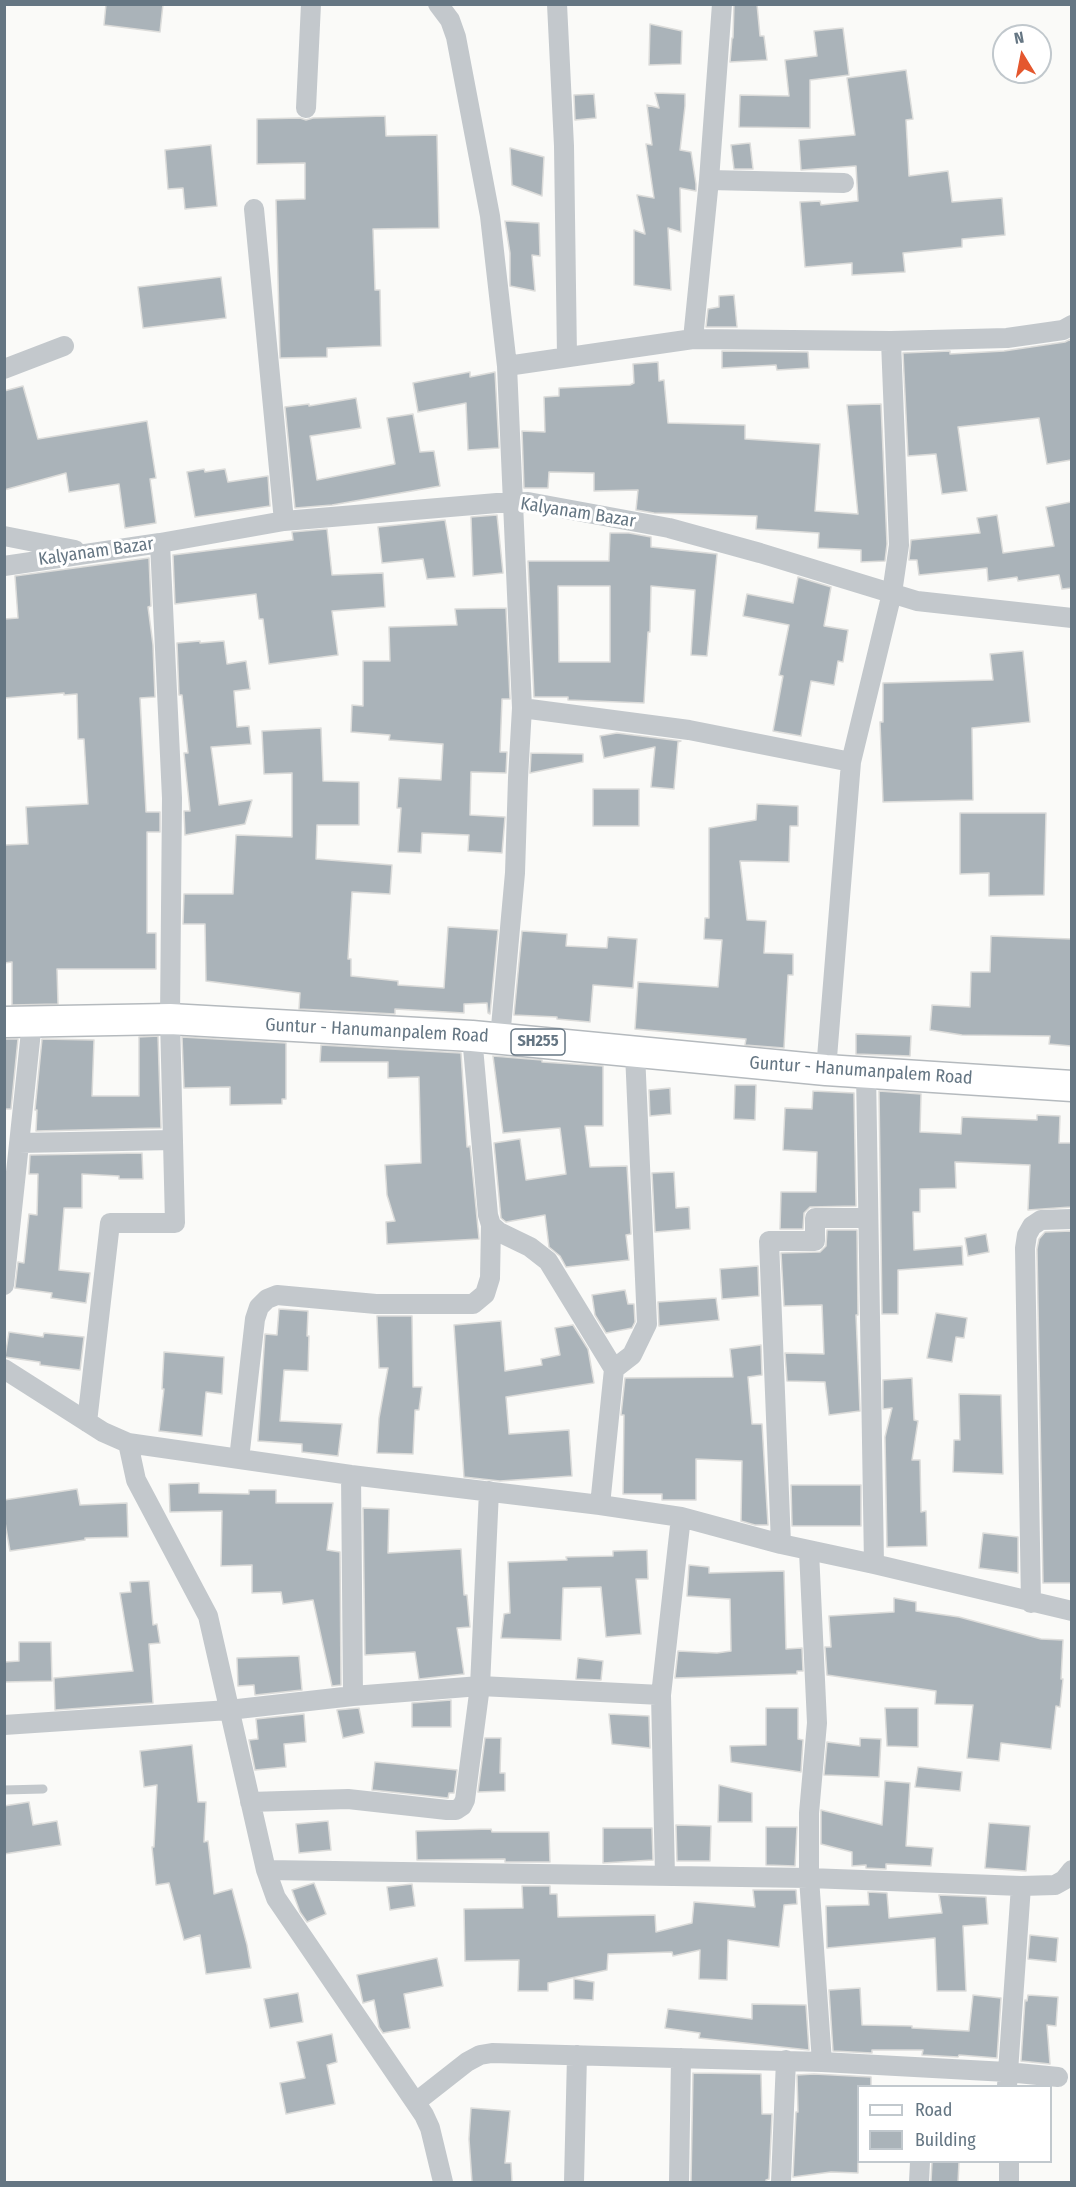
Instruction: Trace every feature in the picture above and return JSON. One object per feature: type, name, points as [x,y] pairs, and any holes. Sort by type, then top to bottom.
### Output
[{"type":"main road","name":"Guntur - Hanumanpalem Road","points":[[18,1022],[170,1019],[486,1037],[826,1070],[1071,1086]]},
{"type":"street","points":[[306,108],[311,4]]},
{"type":"street","points":[[239,1460],[255,1319],[259,1307],[267,1299],[277,1295],[376,1304],[473,1304],[485,1294],[490,1278],[491,1225],[488,1215],[486,1037],[515,873],[522,708],[514,502],[507,366],[490,216],[456,36],[450,20],[438,4]]},
{"type":"street","points":[[557,4],[564,147],[567,357]]},
{"type":"street","points":[[693,339],[709,180],[722,4]]},
{"type":"street","points":[[709,180],[844,183]]},
{"type":"street","points":[[254,209],[285,521]]},
{"type":"street","points":[[507,366],[693,339],[891,341],[1007,338],[1063,330],[1071,325]]},
{"type":"street","points":[[826,1070],[850,762],[892,593],[900,532],[891,341]]},
{"type":"street","points":[[4,369],[64,346]]},
{"type":"street","name":"Kalyanam Bazar","points":[[4,566],[160,543],[285,521],[528,502],[669,528],[917,601],[1071,618]]},
{"type":"street","points":[[4,536],[92,553]]},
{"type":"street","points":[[87,1422],[110,1223],[175,1223],[170,1019],[172,798],[160,543]]},
{"type":"street","points":[[522,708],[690,730],[850,762]]},
{"type":"street","points":[[4,1285],[20,1143],[18,1022]]},
{"type":"street","points":[[614,1369],[632,1355],[647,1324],[635,1053]]},
{"type":"street","points":[[866,1072],[874,1564]]},
{"type":"street","points":[[20,1143],[173,1140]]},
{"type":"street","points":[[780,1544],[769,1241],[815,1241],[815,1218],[868,1218]]},
{"type":"street","points":[[1031,1602],[1025,1248],[1027,1235],[1032,1226],[1041,1220],[1071,1219]]},
{"type":"street","points":[[491,1225],[498,1232],[530,1247],[548,1261],[614,1369],[600,1505]]},
{"type":"street","points":[[4,1369],[87,1422],[114,1438],[128,1443],[351,1475],[681,1517],[780,1544],[1071,1611]]},
{"type":"street","points":[[128,1443],[135,1480],[208,1616],[266,1870],[276,1898],[416,2102],[430,2128],[443,2182]]},
{"type":"street","points":[[351,1475],[353,1696]]},
{"type":"street","points":[[250,1802],[355,1799],[456,1810],[462,1806],[465,1800],[480,1686],[489,1491]]},
{"type":"street","points":[[665,1876],[661,1695],[681,1517]]},
{"type":"street","points":[[810,1551],[818,1723],[809,1813],[809,1878],[822,2062]]},
{"type":"street","points":[[4,1725],[229,1710],[353,1696],[480,1686],[661,1695]]},
{"type":"street","points":[[266,1870],[809,1878],[1021,1886],[1055,1885],[1064,1880],[1071,1869]]},
{"type":"street","points":[[1007,2079],[1021,1886]]},
{"type":"street","points":[[416,2102],[467,2062],[480,2055],[492,2053],[786,2060],[822,2062],[922,2077],[1058,2078]]},
{"type":"street","points":[[574,2182],[577,2055]]},
{"type":"street","points":[[679,2182],[681,2058]]},
{"type":"street","points":[[781,2182],[786,2060]]},
{"type":"street","points":[[919,2182],[920,2163]]},
{"type":"street","points":[[1009,2163],[1009,2182]]},
{"type":"lane","points":[[4,1790],[43,1789]]},
{"type":"building","points":[[106,4],[163,4],[160,32],[104,25]]},
{"type":"building","points":[[734,4],[757,4],[760,36],[764,36],[767,60],[730,62]]},
{"type":"building","points":[[650,24],[682,31],[681,64],[649,65]]},
{"type":"building","points":[[843,28],[849,75],[810,80],[810,128],[739,127],[740,95],[789,96],[785,60],[817,56],[814,31]]},
{"type":"building","points":[[906,70],[913,119],[906,120],[909,176],[948,171],[952,202],[1002,198],[1005,235],[962,239],[962,247],[903,253],[905,272],[852,275],[852,263],[805,267],[800,202],[820,201],[821,205],[858,201],[856,166],[801,170],[799,140],[855,135],[847,78]]},
{"type":"building","points":[[655,93],[685,94],[680,150],[691,152],[696,184],[696,191],[680,188],[681,232],[668,228],[671,290],[634,285],[634,230],[645,234],[637,195],[654,198],[646,144],[652,145],[647,105],[659,108]]},
{"type":"building","points":[[594,94],[596,118],[575,120],[574,95]]},
{"type":"building","points":[[385,116],[386,136],[437,135],[439,228],[373,229],[375,290],[380,290],[381,346],[327,348],[327,357],[280,358],[276,200],[305,199],[305,163],[257,164],[257,119],[300,118],[306,120]]},
{"type":"building","points":[[750,143],[753,169],[734,169],[731,145]]},
{"type":"building","points":[[211,145],[217,206],[185,209],[183,188],[168,189],[165,150]]},
{"type":"building","points":[[510,148],[544,157],[542,196],[512,185]]},
{"type":"building","points":[[505,221],[539,223],[540,256],[532,255],[535,291],[510,286],[510,253]]},
{"type":"building","points":[[221,277],[226,318],[143,328],[138,287]]},
{"type":"building","points":[[734,295],[737,327],[706,327],[708,309],[719,307],[719,296]]},
{"type":"building","points":[[1071,339],[1071,460],[1047,464],[1039,418],[958,427],[967,491],[942,494],[936,454],[908,456],[903,353],[950,351],[950,354],[1004,351],[1065,342]]},
{"type":"building","points":[[722,351],[808,352],[809,368],[777,370],[776,365],[722,368]]},
{"type":"building","points":[[658,362],[659,381],[664,380],[668,423],[745,425],[745,439],[820,444],[815,511],[858,514],[847,405],[881,404],[887,544],[885,561],[861,562],[861,550],[818,548],[819,533],[756,529],[757,516],[654,513],[636,510],[638,490],[594,491],[594,473],[549,472],[548,488],[524,488],[522,431],[545,432],[544,397],[559,396],[559,388],[630,385],[634,383],[633,364]]},
{"type":"building","points":[[470,372],[470,377],[495,372],[499,448],[468,450],[466,403],[418,412],[413,383]]},
{"type":"building","points":[[23,386],[38,439],[147,421],[156,478],[150,479],[156,523],[125,528],[119,484],[69,492],[66,473],[4,490],[4,391]]},
{"type":"building","points":[[356,398],[361,428],[310,436],[317,480],[395,464],[387,418],[413,414],[420,452],[434,451],[440,486],[332,505],[295,508],[285,407],[309,404],[309,406]]},
{"type":"building","points":[[204,469],[205,472],[225,469],[228,482],[268,476],[270,506],[195,517],[187,472]]},
{"type":"building","points":[[1071,502],[1071,588],[1062,589],[1059,575],[1018,581],[1017,577],[988,581],[987,568],[919,575],[917,560],[909,560],[911,540],[980,533],[977,518],[997,515],[1003,553],[1054,546],[1046,507]]},
{"type":"building","points":[[497,515],[503,573],[473,576],[471,517]]},
{"type":"building","points":[[445,520],[455,577],[427,579],[423,559],[382,563],[378,527]]},
{"type":"building","points":[[327,529],[332,575],[383,573],[385,607],[332,611],[338,655],[269,664],[263,619],[259,619],[256,594],[175,604],[173,555],[293,540],[292,532]]},
{"type":"building","points":[[610,533],[629,533],[651,537],[651,547],[717,554],[707,656],[691,655],[695,590],[651,586],[644,703],[568,700],[568,697],[534,697],[528,561],[609,561]],"holes":[[[558,586],[610,586],[610,662],[559,662]]]},
{"type":"building","points":[[149,558],[151,606],[148,607],[153,645],[155,697],[140,698],[146,812],[160,812],[160,832],[147,832],[147,933],[156,933],[156,969],[57,969],[58,1004],[12,1005],[12,962],[4,963],[4,845],[28,844],[26,807],[88,804],[84,739],[78,739],[77,694],[4,698],[4,619],[18,618],[15,576]]},
{"type":"building","points":[[798,577],[831,587],[824,626],[848,630],[843,662],[838,661],[834,685],[811,681],[801,736],[773,731],[783,676],[779,675],[789,625],[743,616],[747,594],[793,603]]},
{"type":"building","points":[[506,608],[510,699],[502,699],[500,752],[507,752],[506,773],[471,772],[470,815],[505,817],[502,853],[468,851],[469,835],[422,833],[421,853],[398,852],[401,808],[397,808],[399,778],[441,780],[443,744],[389,740],[390,735],[351,732],[352,705],[363,706],[363,661],[390,661],[389,627],[457,625],[455,609]]},
{"type":"building","points":[[200,641],[200,643],[224,641],[227,664],[246,661],[250,689],[234,691],[237,727],[249,726],[251,744],[211,747],[219,805],[252,800],[245,824],[185,835],[184,811],[190,811],[184,753],[188,753],[182,695],[179,695],[177,643]]},
{"type":"building","points":[[1023,651],[1030,722],[972,728],[973,800],[883,802],[880,722],[883,722],[883,683],[993,680],[990,654]]},
{"type":"building","points":[[321,728],[323,781],[359,782],[359,825],[317,825],[316,859],[392,865],[390,894],[352,892],[348,959],[351,959],[351,976],[398,981],[398,985],[444,988],[448,927],[498,930],[490,1014],[487,1003],[464,1004],[464,1013],[395,1009],[395,1014],[299,1009],[300,993],[206,981],[205,924],[183,924],[184,894],[233,894],[236,835],[292,837],[292,773],[264,774],[262,731]]},
{"type":"building","points":[[617,733],[681,741],[678,742],[674,789],[651,787],[655,747],[604,758],[600,736]]},
{"type":"building","points":[[531,753],[583,754],[583,762],[530,773]]},
{"type":"building","points":[[593,789],[639,789],[639,826],[593,826]]},
{"type":"building","points":[[757,804],[798,806],[798,826],[790,826],[789,862],[740,861],[747,920],[766,921],[764,953],[793,954],[793,975],[788,975],[784,1048],[745,1045],[746,1039],[635,1029],[638,982],[718,987],[722,940],[704,939],[705,918],[709,918],[709,828],[756,820]]},
{"type":"building","points":[[960,813],[1046,813],[1044,895],[989,896],[989,873],[960,874]]},
{"type":"building","points":[[522,931],[567,934],[566,946],[607,948],[608,937],[637,939],[633,988],[593,985],[590,1022],[557,1019],[557,1017],[514,1015]]},
{"type":"building","points":[[991,936],[1071,939],[1071,1046],[1049,1044],[1050,1036],[962,1035],[930,1030],[932,1005],[970,1007],[971,972],[990,972]]},
{"type":"building","points":[[856,1034],[911,1036],[910,1056],[856,1054]]},
{"type":"building","points":[[158,1036],[161,1128],[36,1131],[37,1110],[35,1110],[42,1039],[94,1040],[92,1096],[139,1096],[139,1037]]},
{"type":"building","points":[[182,1037],[286,1043],[286,1099],[282,1099],[282,1104],[230,1105],[230,1087],[184,1088]]},
{"type":"building","points":[[4,1039],[18,1039],[11,1109],[4,1109]]},
{"type":"building","points":[[321,1045],[461,1053],[467,1147],[470,1146],[479,1239],[387,1244],[386,1222],[395,1221],[387,1195],[385,1165],[421,1163],[419,1077],[388,1078],[388,1062],[320,1062]]},
{"type":"building","points":[[493,1056],[603,1066],[603,1126],[585,1126],[590,1167],[627,1166],[631,1234],[626,1235],[629,1260],[566,1267],[560,1256],[549,1247],[545,1215],[506,1222],[501,1218],[494,1143],[520,1139],[526,1180],[566,1174],[560,1128],[503,1133]]},
{"type":"building","points":[[735,1085],[756,1085],[755,1120],[734,1119]]},
{"type":"building","points":[[670,1088],[671,1114],[650,1116],[649,1090]]},
{"type":"building","points":[[813,1091],[854,1093],[856,1206],[810,1207],[804,1213],[803,1229],[780,1229],[781,1192],[816,1192],[817,1152],[783,1150],[785,1108],[812,1109]]},
{"type":"building","points":[[879,1091],[921,1094],[920,1132],[961,1134],[962,1117],[1037,1120],[1037,1115],[1060,1116],[1059,1143],[1071,1143],[1071,1207],[1028,1210],[1030,1165],[955,1162],[956,1188],[920,1189],[920,1212],[913,1212],[914,1250],[962,1246],[963,1265],[898,1270],[898,1314],[882,1314]]},
{"type":"building","points":[[142,1153],[143,1179],[119,1179],[119,1176],[82,1174],[82,1208],[64,1208],[59,1270],[90,1273],[86,1303],[51,1298],[52,1293],[15,1288],[18,1262],[24,1263],[29,1214],[37,1215],[38,1174],[29,1174],[30,1155]]},
{"type":"building","points":[[674,1172],[676,1208],[689,1207],[690,1229],[655,1232],[652,1173]]},
{"type":"building","points":[[827,1230],[857,1230],[858,1315],[856,1315],[860,1411],[829,1415],[825,1382],[787,1381],[785,1353],[824,1354],[822,1305],[784,1306],[781,1253],[820,1252],[826,1246]]},
{"type":"building","points":[[1071,1231],[1071,1583],[1043,1583],[1037,1249],[1039,1239],[1045,1232]]},
{"type":"building","points":[[986,1234],[989,1252],[968,1256],[965,1238]]},
{"type":"building","points":[[758,1266],[759,1296],[722,1299],[720,1269]]},
{"type":"building","points":[[625,1290],[628,1304],[634,1304],[635,1322],[632,1328],[606,1333],[595,1315],[592,1295]]},
{"type":"building","points":[[716,1298],[719,1320],[659,1326],[658,1302]]},
{"type":"building","points":[[279,1309],[308,1311],[307,1336],[309,1336],[308,1371],[284,1370],[280,1421],[342,1424],[338,1456],[302,1452],[302,1444],[258,1441],[265,1334],[277,1335]]},
{"type":"building","points":[[936,1313],[967,1318],[964,1338],[956,1337],[952,1362],[927,1358]]},
{"type":"building","points":[[377,1316],[412,1316],[413,1387],[422,1387],[419,1410],[415,1410],[413,1454],[377,1453],[379,1418],[388,1368],[379,1368]]},
{"type":"building","points":[[501,1321],[505,1371],[542,1365],[541,1359],[560,1355],[555,1328],[573,1325],[588,1349],[594,1383],[506,1397],[509,1434],[569,1430],[572,1476],[500,1481],[464,1477],[454,1325]]},
{"type":"building","points":[[9,1332],[43,1337],[44,1333],[84,1337],[80,1370],[40,1365],[40,1362],[5,1357]]},
{"type":"building","points":[[761,1345],[762,1375],[748,1377],[752,1424],[762,1424],[768,1525],[755,1525],[741,1521],[742,1461],[696,1459],[696,1500],[662,1500],[662,1494],[623,1494],[624,1415],[621,1415],[625,1378],[733,1377],[730,1349]]},
{"type":"building","points":[[164,1352],[224,1357],[222,1394],[206,1392],[202,1436],[159,1431],[164,1389],[162,1389]]},
{"type":"building","points":[[912,1378],[914,1420],[918,1421],[912,1460],[920,1460],[921,1512],[926,1511],[927,1546],[887,1547],[885,1437],[892,1408],[883,1409],[883,1380]]},
{"type":"building","points":[[959,1394],[1001,1395],[1003,1474],[953,1472],[954,1440],[960,1440]]},
{"type":"building","points":[[199,1483],[199,1493],[249,1494],[249,1490],[276,1490],[276,1503],[333,1503],[327,1550],[340,1552],[341,1685],[332,1686],[313,1600],[283,1604],[281,1592],[252,1593],[252,1565],[221,1566],[222,1511],[170,1512],[169,1484]]},
{"type":"building","points":[[791,1485],[861,1485],[861,1526],[792,1526]]},
{"type":"building","points":[[77,1489],[80,1505],[127,1503],[128,1537],[85,1538],[85,1540],[10,1551],[4,1517],[4,1500]]},
{"type":"building","points":[[363,1508],[389,1509],[388,1553],[461,1549],[464,1595],[467,1595],[470,1627],[457,1628],[464,1674],[419,1679],[415,1652],[365,1655]]},
{"type":"building","points":[[983,1533],[1018,1537],[1018,1573],[979,1568]]},
{"type":"building","points":[[647,1550],[648,1579],[636,1579],[641,1634],[606,1637],[601,1587],[563,1588],[561,1640],[501,1638],[504,1614],[510,1613],[508,1562],[567,1560],[566,1557],[613,1556],[613,1551]]},
{"type":"building","points":[[689,1565],[709,1567],[709,1573],[784,1571],[786,1649],[802,1648],[803,1671],[797,1671],[797,1674],[675,1678],[678,1651],[717,1653],[731,1651],[730,1599],[687,1596]]},
{"type":"building","points":[[149,1581],[153,1625],[157,1624],[160,1643],[149,1644],[153,1703],[55,1710],[54,1678],[133,1671],[120,1593],[131,1592],[130,1582]]},
{"type":"building","points":[[894,1598],[916,1602],[916,1611],[959,1617],[1041,1639],[1063,1640],[1060,1707],[1056,1706],[1051,1749],[1001,1743],[999,1761],[967,1758],[973,1705],[935,1704],[936,1691],[827,1675],[825,1647],[831,1647],[829,1616],[894,1612]]},
{"type":"building","points":[[19,1642],[51,1642],[52,1681],[4,1682],[4,1662],[19,1661]]},
{"type":"building","points":[[299,1656],[302,1690],[255,1695],[254,1685],[238,1686],[237,1658]]},
{"type":"building","points":[[578,1658],[603,1661],[601,1680],[576,1679]]},
{"type":"building","points":[[451,1700],[451,1727],[412,1727],[412,1703]]},
{"type":"building","points":[[359,1708],[364,1733],[343,1738],[337,1710]]},
{"type":"building","points":[[766,1708],[798,1708],[798,1739],[803,1740],[801,1772],[731,1762],[730,1746],[766,1745]]},
{"type":"building","points":[[885,1708],[918,1708],[918,1747],[887,1746]]},
{"type":"building","points":[[304,1714],[306,1742],[284,1744],[286,1767],[255,1770],[249,1740],[258,1739],[256,1719]]},
{"type":"building","points":[[609,1714],[649,1716],[650,1748],[612,1744]]},
{"type":"building","points":[[485,1738],[501,1738],[500,1773],[505,1773],[505,1791],[478,1792]]},
{"type":"building","points":[[860,1738],[881,1739],[879,1777],[824,1775],[827,1742],[860,1746]]},
{"type":"building","points":[[192,1745],[198,1802],[206,1802],[204,1842],[208,1841],[214,1894],[232,1889],[251,1968],[206,1974],[200,1935],[184,1940],[169,1883],[156,1885],[152,1847],[154,1847],[157,1785],[144,1787],[140,1751]]},
{"type":"building","points":[[375,1762],[457,1770],[454,1793],[449,1793],[448,1798],[372,1790]]},
{"type":"building","points":[[918,1767],[962,1772],[960,1791],[915,1787]]},
{"type":"building","points":[[885,1781],[910,1783],[906,1846],[933,1848],[931,1866],[886,1864],[886,1869],[866,1868],[866,1865],[852,1866],[852,1852],[821,1844],[821,1810],[882,1825]]},
{"type":"building","points":[[719,1785],[752,1793],[752,1822],[718,1822]]},
{"type":"building","points":[[29,1802],[33,1825],[57,1821],[61,1845],[4,1854],[4,1806]]},
{"type":"building","points":[[328,1821],[331,1850],[299,1853],[296,1824]]},
{"type":"building","points":[[989,1823],[1030,1826],[1026,1871],[985,1868]]},
{"type":"building","points":[[676,1825],[711,1826],[710,1861],[677,1861]]},
{"type":"building","points":[[766,1827],[797,1827],[795,1866],[766,1865]]},
{"type":"building","points":[[603,1828],[652,1828],[653,1860],[603,1863]]},
{"type":"building","points":[[491,1829],[492,1832],[549,1832],[550,1862],[505,1862],[505,1859],[417,1860],[416,1831]]},
{"type":"building","points":[[314,1883],[326,1914],[307,1922],[300,1912],[292,1890]]},
{"type":"building","points":[[412,1884],[415,1906],[390,1910],[387,1887]]},
{"type":"building","points":[[522,1886],[550,1886],[550,1894],[557,1894],[558,1917],[655,1915],[656,1932],[692,1923],[694,1902],[755,1907],[753,1890],[796,1890],[797,1904],[784,1905],[779,1947],[728,1940],[727,1980],[699,1979],[700,1950],[673,1956],[672,1952],[608,1954],[607,1970],[548,1983],[548,1991],[518,1991],[519,1960],[465,1961],[464,1909],[523,1908]]},
{"type":"building","points":[[868,1892],[887,1893],[889,1918],[942,1913],[939,1895],[986,1897],[988,1924],[963,1926],[966,1991],[937,1991],[935,1938],[827,1948],[826,1906],[869,1905]]},
{"type":"building","points":[[1030,1935],[1058,1938],[1056,1962],[1028,1959]]},
{"type":"building","points":[[437,1958],[443,1986],[404,1994],[410,2028],[383,2033],[379,2027],[374,2000],[363,2003],[357,1975]]},
{"type":"building","points":[[574,1979],[594,1982],[593,2000],[574,1999]]},
{"type":"building","points":[[860,1988],[862,2025],[912,2026],[912,2028],[969,2031],[973,1995],[1001,1998],[997,2058],[922,2055],[923,2050],[872,2050],[872,2053],[833,2051],[829,1990]]},
{"type":"building","points":[[298,1993],[303,2022],[270,2028],[264,1999]]},
{"type":"building","points":[[1028,1995],[1058,1997],[1056,2026],[1047,2025],[1050,2064],[1021,2061],[1025,2000],[1027,2001]]},
{"type":"building","points":[[752,2004],[806,2005],[809,2050],[699,2038],[700,2033],[665,2028],[668,2009],[752,2019]]},
{"type":"building","points":[[332,2034],[337,2062],[327,2065],[335,2104],[286,2114],[280,2083],[305,2078],[297,2042]]},
{"type":"building","points":[[693,2073],[761,2074],[762,2114],[772,2114],[769,2179],[766,2182],[691,2182]]},
{"type":"building","points":[[797,2075],[871,2077],[871,2085],[857,2085],[858,2173],[831,2172],[793,2177],[796,2112],[798,2112]]},
{"type":"building","points":[[471,2108],[510,2111],[505,2163],[511,2163],[512,2182],[472,2182],[469,2139]]},
{"type":"building","points":[[932,2163],[959,2163],[958,2182],[931,2182]]}]
